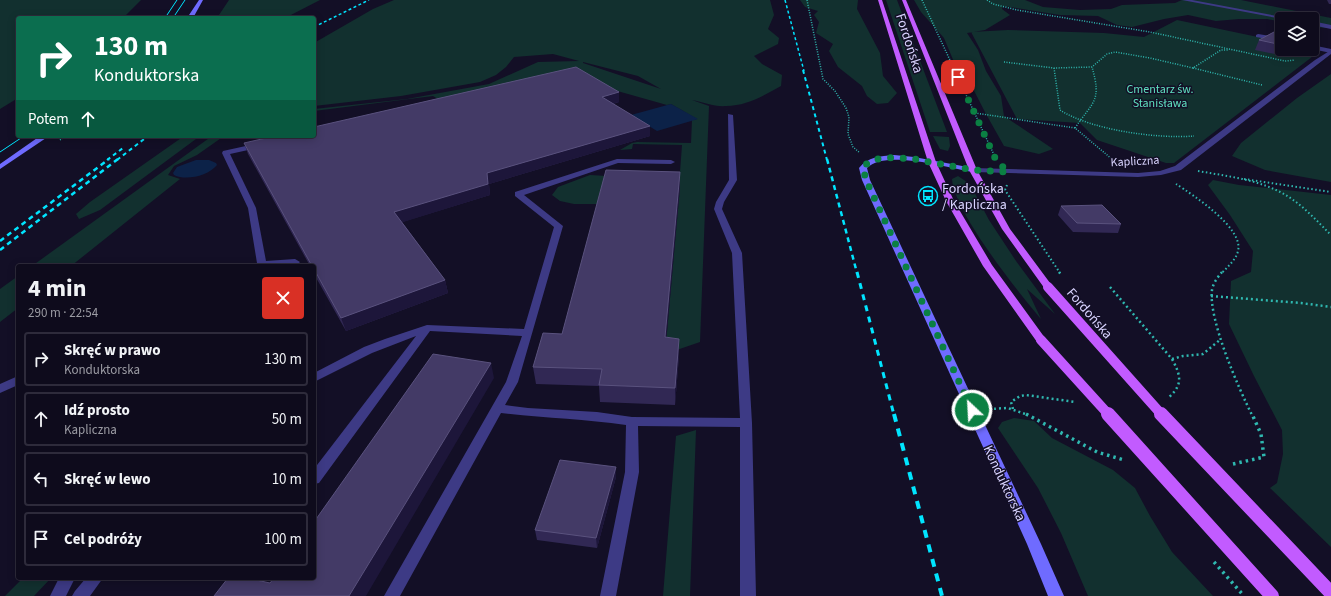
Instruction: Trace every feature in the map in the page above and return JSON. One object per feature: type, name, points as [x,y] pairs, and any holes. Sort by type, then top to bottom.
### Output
[{"type":"main road","name":"Fordońska","points":[[880,0],[932,162],[950,201],[988,266],[1041,340],[1272,596]]},
{"type":"main road","name":"Fordońska","points":[[904,0],[973,170],[1006,229],[1048,287],[1116,367],[1256,518],[1331,593]]},
{"type":"street","points":[[191,16],[201,0]]},
{"type":"street","points":[[1184,0],[1275,16]]},
{"type":"street","points":[[1319,24],[1331,27]]},
{"type":"street","points":[[1267,30],[1258,36],[1275,39]]},
{"type":"street","points":[[1319,48],[1331,51]]},
{"type":"street","name":"Kapliczna","points":[[973,170],[1132,175],[1161,173],[1178,168],[1331,51]]},
{"type":"street","points":[[730,115],[733,180],[720,202],[718,209],[737,253],[746,423],[748,596]]},
{"type":"street","points":[[0,167],[42,138]]},
{"type":"street","points":[[261,264],[252,208],[226,153],[270,143]]},
{"type":"street","points":[[872,161],[904,158],[973,170]]},
{"type":"street","points":[[392,596],[512,382],[528,333],[559,226],[518,194],[617,161],[671,162]]},
{"type":"street","name":"Konduktorska","points":[[872,161],[863,168],[866,180],[1056,596]]},
{"type":"street","points":[[272,264],[295,262]]},
{"type":"street","points":[[316,377],[395,338],[427,328],[528,333]]},
{"type":"street","points":[[316,476],[427,328]]},
{"type":"street","points":[[0,389],[16,381]]},
{"type":"street","points":[[498,408],[528,412],[597,416],[632,421],[746,423]]},
{"type":"street","points":[[608,596],[632,472],[632,421]]},
{"type":"street","points":[[58,596],[66,580]]},
{"type":"street","points":[[80,596],[94,580]]},
{"type":"path","points":[[807,0],[823,79],[835,91],[846,108],[849,117],[848,134],[851,143],[857,151],[872,161]]},
{"type":"path","points":[[922,0],[996,160],[1008,172],[1013,182],[1007,186],[1005,190],[1049,258],[1066,281]]},
{"type":"path","points":[[987,0],[1017,10],[1150,32],[1285,61],[1301,59],[1317,61]]},
{"type":"path","points":[[1193,68],[1221,50],[1235,50]]},
{"type":"path","points":[[1004,62],[1054,68],[1092,67],[1108,53],[1114,52],[1137,55],[1263,85],[1257,90]]},
{"type":"path","points":[[1295,63],[1301,59]]},
{"type":"path","points":[[1075,128],[1080,119],[1094,105],[1097,96],[1092,67]]},
{"type":"path","points":[[1054,68],[1060,110],[1074,119],[1080,119],[1096,126],[1120,130],[1195,136]]},
{"type":"path","points":[[975,113],[1075,128],[1132,175]]},
{"type":"path","points":[[1178,168],[1255,183],[1282,193],[1331,235]]},
{"type":"path","points":[[1161,173],[1207,205],[1231,229],[1238,243],[1238,252],[1233,262],[1220,273],[1212,285],[1211,296],[1216,326],[1244,398],[1262,438],[1264,457],[1232,465]]},
{"type":"path","points":[[1232,178],[1331,192]]},
{"type":"path","points":[[1211,296],[1301,303],[1331,307]]},
{"type":"path","points":[[1172,359],[1183,356],[1203,354],[1221,339]]},
{"type":"path","points":[[972,410],[1001,408],[1013,409],[1046,424],[1100,453],[1126,460]]},
{"type":"green space","points":[[0,0],[141,0],[125,16],[16,16],[16,99],[0,109]]},
{"type":"green space","points":[[229,0],[320,0],[289,16],[218,16]]},
{"type":"green space","points":[[394,0],[770,0],[774,15],[768,29],[779,38],[778,44],[754,56],[762,64],[782,75],[781,86],[755,100],[734,106],[718,106],[692,100],[709,106],[700,342],[665,354],[680,187],[682,145],[633,144],[632,149],[620,150],[632,143],[637,142],[691,143],[692,120],[697,119],[671,104],[667,105],[589,83],[438,99],[433,96],[316,111],[316,109],[407,99],[489,84],[538,62],[579,61],[553,54],[514,57],[506,67],[496,75],[480,82],[401,96],[316,106],[316,42],[373,9]],"holes":[[[583,62],[638,76],[661,89],[583,63]]]},
{"type":"green space","points":[[800,0],[858,0],[857,9],[880,53],[883,76],[897,93],[888,103],[877,104],[867,96],[862,86],[838,67],[829,51],[833,44],[816,33],[819,22],[814,15],[818,11],[805,7]]},
{"type":"green space","points":[[886,0],[897,0],[947,132],[930,132]]},
{"type":"green space","points":[[914,0],[1025,0],[1043,7],[1080,10],[1111,9],[1122,5],[1175,3],[1182,0],[1241,0],[1301,12],[1275,12],[1275,21],[1267,19],[1239,19],[1216,21],[1188,15],[1132,27],[1117,25],[1098,16],[1060,15],[1003,6],[1002,9],[1010,15],[985,30],[967,33],[978,50],[986,71],[1001,96],[1004,116],[1053,149],[1039,154],[1004,146],[968,79],[954,62],[944,38],[921,12]]},
{"type":"green space","points":[[1319,16],[1331,18],[1331,28],[1319,27]]},
{"type":"green space","name":"Cmentarz św. Stanisława","points":[[1177,20],[1275,41],[1275,56],[1313,56],[1174,163],[1166,163],[1097,140],[1080,123],[1017,119],[971,32],[1008,30],[1104,33],[1144,37]]},
{"type":"green space","points":[[1331,74],[1331,182],[1265,170],[1232,156],[1241,143],[1297,98]]},
{"type":"green space","points":[[933,136],[949,137],[950,146],[948,151],[940,149]]},
{"type":"green space","points":[[181,138],[197,138],[100,210],[79,219],[76,214],[90,202]]},
{"type":"green space","points":[[209,138],[221,138],[197,155],[174,166],[168,175],[180,179],[74,264],[35,264]]},
{"type":"green space","points":[[590,175],[607,176],[602,204],[574,204],[560,201],[552,195],[558,187]]},
{"type":"green space","points":[[958,176],[970,184],[989,220],[1016,261],[1055,314],[1027,289],[1041,319],[1003,272],[975,231],[955,193],[952,179]]},
{"type":"green space","points":[[1213,180],[1239,185],[1331,195],[1331,547],[1270,488],[1277,483],[1283,454],[1282,430],[1229,324],[1231,281],[1251,272],[1253,251],[1230,215],[1208,185]]},
{"type":"green space","points":[[16,277],[16,310],[0,322],[0,289]]},
{"type":"green space","points":[[1014,418],[1034,421],[1052,438],[1113,470],[1135,488],[1172,552],[1213,596],[1088,596],[1061,533],[1038,488],[998,428],[1002,422]]},
{"type":"green space","points":[[696,430],[690,596],[663,596],[676,436]]},
{"type":"green space","points":[[21,580],[49,580],[34,596],[5,596]]},
{"type":"water","points":[[671,104],[698,119],[657,131],[631,115]]},
{"type":"water","points":[[196,160],[209,160],[217,165],[203,175],[185,178],[174,175],[173,173],[177,167]]},
{"type":"building","points":[[1274,32],[1275,32],[1275,43],[1259,40]]},
{"type":"building","points":[[576,67],[619,92],[602,97],[650,126],[487,173],[488,184],[394,212],[445,280],[341,318],[316,273],[316,264],[311,264],[244,143],[266,138],[316,138],[316,127]]},
{"type":"building","points":[[606,170],[680,172],[665,337],[679,339],[675,388],[599,385],[602,369],[533,367],[543,333],[562,334]]},
{"type":"building","points":[[1102,205],[1121,224],[1077,223],[1061,206]]},
{"type":"building","points":[[433,354],[491,363],[349,596],[214,596],[226,580],[256,580],[270,583],[272,580],[316,580],[316,519]]},
{"type":"building","points":[[560,460],[616,467],[596,538],[535,530]]},
{"type":"tram line","points":[[166,16],[177,0]]},
{"type":"tram line","points":[[174,16],[185,0]]},
{"type":"tram line","points":[[0,152],[21,138]]},
{"type":"railway","points":[[316,26],[369,0]]},
{"type":"railway","points":[[785,0],[804,71]]},
{"type":"railway","points":[[803,70],[827,160]]},
{"type":"railway","points":[[117,160],[145,138]]},
{"type":"railway","points":[[107,160],[123,148]]},
{"type":"railway","points":[[0,241],[109,159]]},
{"type":"railway","points":[[0,250],[118,159]]},
{"type":"railway","points":[[827,159],[857,273]]},
{"type":"railway","points":[[857,272],[894,415]]},
{"type":"railway","points":[[894,414],[942,596]]},
{"type":"place","name":"Fordońska / Kapliczna","points":[[928,196]]},
{"type":"route","points":[[958,77],[996,160],[1008,172],[973,170],[904,158],[881,159],[868,162],[863,168],[863,173],[972,410]]}]
